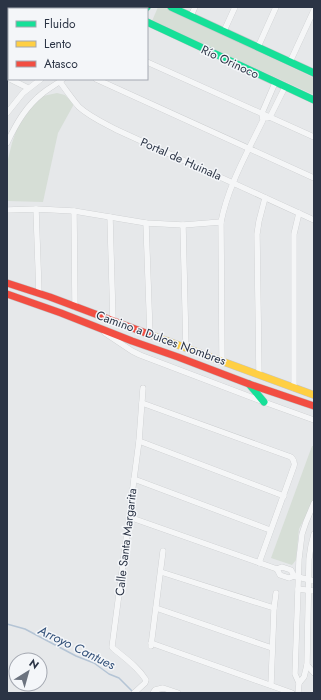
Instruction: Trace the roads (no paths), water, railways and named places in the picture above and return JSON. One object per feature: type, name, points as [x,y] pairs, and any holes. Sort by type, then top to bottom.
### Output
[{"type":"street","points":[[171,7],[314,73]]},
{"type":"street","points":[[191,16],[195,7]]},
{"type":"street","points":[[224,31],[235,7]]},
{"type":"street","points":[[258,47],[276,7]]},
{"type":"street","points":[[290,62],[314,10]]},
{"type":"street","name":"Río Orinoco","points":[[148,22],[314,100]]},
{"type":"street","points":[[148,62],[262,113],[314,138]]},
{"type":"street","points":[[13,80],[28,88]]},
{"type":"street","points":[[7,113],[23,92],[40,80]]},
{"type":"street","points":[[7,143],[24,111],[43,93],[62,80]]},
{"type":"street","name":"Portal de Huinala","points":[[62,80],[73,99],[80,107],[95,118],[117,130],[314,220]]},
{"type":"street","points":[[98,80],[314,178]]},
{"type":"street","points":[[222,361],[221,222],[227,197],[263,120],[262,113],[275,83]]},
{"type":"street","points":[[263,120],[270,117],[285,87]]},
{"type":"street","points":[[259,375],[257,242],[258,228],[265,198]]},
{"type":"street","points":[[7,210],[36,209],[74,211],[146,223],[183,225],[221,222]]},
{"type":"street","points":[[36,209],[39,293]]},
{"type":"street","points":[[74,211],[75,307]]},
{"type":"street","points":[[294,388],[294,234],[299,213]]},
{"type":"street","points":[[110,217],[113,321]]},
{"type":"street","points":[[146,223],[150,335]]},
{"type":"street","points":[[183,225],[186,348]]},
{"type":"street","name":"Camino a Dulces Nombres","points":[[7,282],[314,395]]},
{"type":"street","name":"Camino a Dulces Nombres","points":[[7,294],[249,384],[314,406]]},
{"type":"street","points":[[97,327],[140,355],[314,420]]},
{"type":"street","points":[[249,384],[264,402]]},
{"type":"street","name":"Calle Santa Margarita","points":[[137,691],[146,681],[143,674],[112,646],[139,441],[143,388]]},
{"type":"street","points":[[142,403],[291,458],[295,463],[259,563]]},
{"type":"street","points":[[139,441],[284,496]]},
{"type":"street","points":[[134,479],[270,530]]},
{"type":"street","points":[[298,693],[299,683],[295,674],[298,589],[296,577],[302,534],[314,503]]},
{"type":"street","points":[[129,517],[277,569],[282,567],[291,570],[296,577],[311,580]]},
{"type":"street","points":[[299,683],[304,676],[307,665],[311,590],[311,546],[314,534]]},
{"type":"street","points":[[163,552],[151,645],[292,693]]},
{"type":"street","points":[[160,572],[274,608]]},
{"type":"street","points":[[298,589],[311,590]]},
{"type":"street","points":[[271,685],[276,593]]},
{"type":"street","points":[[156,608],[272,648]]},
{"type":"street","points":[[307,665],[314,673]]},
{"type":"street","points":[[153,692],[163,688],[178,693]]},
{"type":"waterway","name":"Arroyo Cantues","points":[[7,624],[25,629],[76,656],[94,663],[109,674],[119,678],[132,691]]}]
